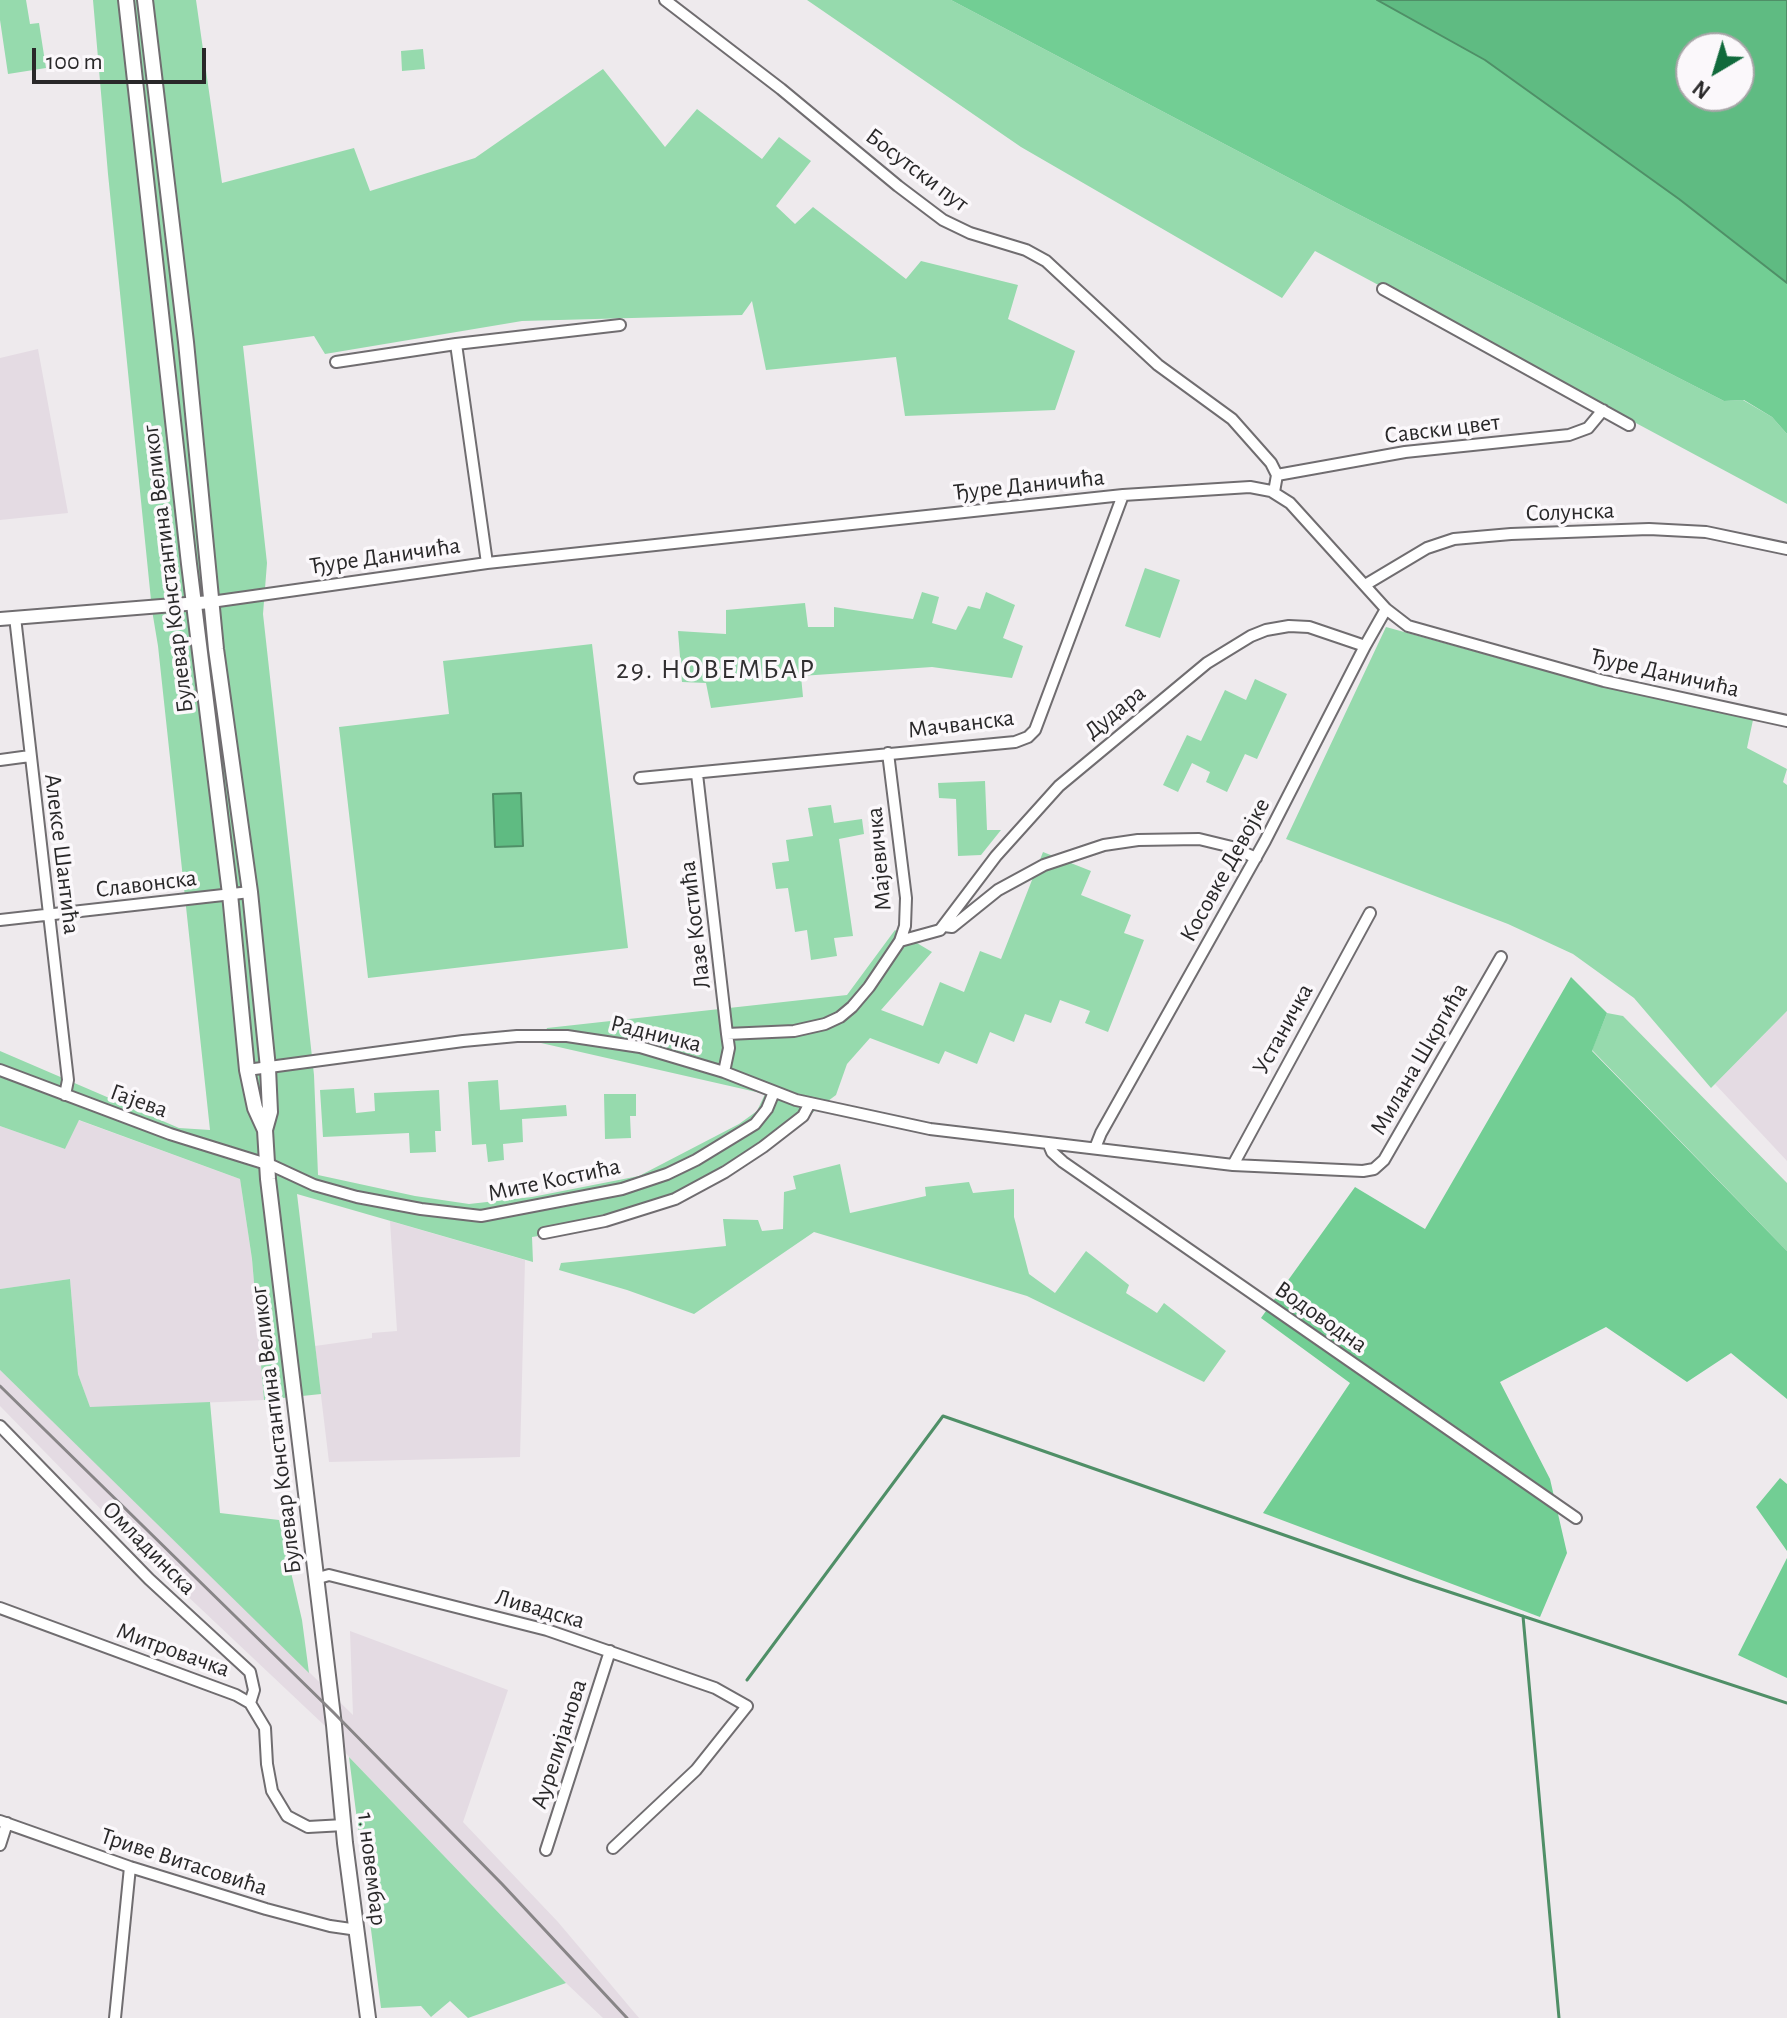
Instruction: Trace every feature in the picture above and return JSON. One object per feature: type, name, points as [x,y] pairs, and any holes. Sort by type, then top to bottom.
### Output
[{"type":"main road","name":"Булевар Константина Великог","points":[[126,0],[230,894],[247,1070],[255,1108],[265,1130]]},
{"type":"main road","name":"Булевар Константина Великог","points":[[145,0],[186,342],[211,602],[250,892],[268,1068],[270,1112],[265,1130],[267,1164],[334,1725]]},
{"type":"main road","name":"1. новембар","points":[[334,1725],[368,2018]]},
{"type":"street","name":"Босутски пут","points":[[665,0],[943,220],[970,233],[1026,250],[1046,261],[1158,365],[1232,419],[1271,463],[1277,475]]},
{"type":"street","points":[[1383,289],[1629,425]]},
{"type":"street","points":[[336,362],[620,325]]},
{"type":"street","points":[[456,344],[487,563]]},
{"type":"street","name":"Савски цвет","points":[[1277,475],[1405,452],[1569,435],[1588,428],[1603,410]]},
{"type":"street","points":[[1274,492],[1277,475]]},
{"type":"street","name":"Ђуре Даничића","points":[[211,602],[487,563],[1123,495],[1250,487],[1274,492],[1302,514],[1386,609],[1408,626],[1604,681],[1787,721]]},
{"type":"street","name":"Мачванска","points":[[640,778],[1015,742],[1032,734],[1123,495]]},
{"type":"street","name":"Солунска","points":[[1365,585],[1427,548],[1454,539],[1649,529],[1706,532],[1787,549]]},
{"type":"street","points":[[0,619],[211,602]]},
{"type":"street","name":"Косовке Девојке","points":[[1095,1148],[1256,858],[1386,609]]},
{"type":"street","name":"Алексе Шантића","points":[[15,617],[68,1080],[65,1095]]},
{"type":"street","name":"Дудара","points":[[944,926],[996,856],[1059,786],[1207,663],[1251,636],[1289,626],[1309,627],[1365,646]]},
{"type":"street","name":"Мајевичка","points":[[727,1034],[794,1031],[840,1017],[869,987],[900,941],[905,926],[906,898],[888,753]]},
{"type":"street","points":[[0,760],[30,756]]},
{"type":"street","name":"Лазе Костића","points":[[697,774],[729,1048],[724,1072]]},
{"type":"street","points":[[900,941],[935,933],[944,926],[952,927],[998,890],[1044,865],[1104,845],[1138,840],[1199,839],[1232,847],[1256,858]]},
{"type":"street","name":"Славонска","points":[[0,920],[250,892]]},
{"type":"street","name":"Устаничка","points":[[1233,1165],[1370,913]]},
{"type":"street","name":"Милана Шкргића","points":[[1233,1165],[1374,1169],[1384,1160],[1501,957]]},
{"type":"street","name":"Радничка","points":[[247,1070],[463,1041],[517,1036],[567,1036],[640,1047],[724,1072],[810,1103],[930,1129],[1049,1145]]},
{"type":"street","name":"Гајева","points":[[0,1070],[170,1134],[267,1164]]},
{"type":"street","name":"Мите Костића","points":[[267,1164],[314,1185],[357,1197],[452,1214],[481,1216],[622,1189],[667,1174],[755,1124],[767,1109],[774,1092]]},
{"type":"street","points":[[544,1233],[605,1221],[675,1199],[763,1147],[803,1116],[810,1103]]},
{"type":"street","points":[[1049,1145],[1233,1165]]},
{"type":"street","name":"Водоводна","points":[[1049,1145],[1057,1157],[1075,1171],[1576,1518]]},
{"type":"street","name":"Омладинска","points":[[0,1426],[149,1579],[250,1672],[254,1690],[250,1703]]},
{"type":"street","name":"Ливадска","points":[[315,1579],[329,1575],[547,1630],[715,1688],[747,1706],[696,1770],[613,1848]]},
{"type":"street","name":"Митровачка","points":[[0,1608],[209,1682],[250,1703],[265,1728],[272,1791],[287,1816],[308,1827],[344,1825]]},
{"type":"street","name":"Аурелијанова","points":[[546,1850],[610,1651]]},
{"type":"street","points":[[0,1845],[4,1822]]},
{"type":"street","name":"Триве Витасовића","points":[[4,1822],[130,1867],[266,1909],[358,1930]]},
{"type":"street","points":[[115,2018],[130,1867]]},
{"type":"shaded area","points":[[0,0],[26,0],[30,24],[39,23],[46,68],[8,74]]},
{"type":"shaded area","points":[[93,0],[196,0],[222,183],[354,148],[370,191],[475,158],[603,69],[665,147],[697,109],[762,159],[779,137],[811,161],[776,206],[795,224],[813,207],[906,279],[921,261],[1018,285],[1008,319],[1075,351],[1055,410],[905,416],[896,357],[766,370],[752,301],[742,315],[522,321],[325,354],[314,336],[243,346],[267,563],[263,614],[314,1075],[318,1175],[469,1204],[532,1197],[639,1176],[739,1124],[757,1111],[765,1094],[541,1043],[547,1028],[847,995],[895,930],[932,952],[881,1010],[923,1026],[940,982],[964,992],[980,951],[1001,959],[1043,852],[1091,871],[1081,895],[1131,915],[1124,933],[1144,940],[1108,1032],[1085,1023],[1090,1011],[1060,1000],[1051,1023],[1025,1014],[1014,1042],[990,1032],[977,1064],[945,1051],[939,1064],[870,1038],[847,1064],[836,1095],[768,1146],[710,1183],[589,1228],[532,1237],[533,1262],[297,1194],[321,1394],[264,1400],[252,1259],[240,1179],[79,1120],[65,1149],[0,1126],[0,1051],[179,1128],[210,1130],[152,610]]},
{"type":"shaded area","points":[[807,0],[951,0],[1346,208],[1724,401],[1743,400],[1772,417],[1787,434],[1787,504],[1315,251],[1282,298],[1021,147]]},
{"type":"shaded area","points":[[951,0],[1377,0],[1485,60],[1679,199],[1787,283],[1787,434],[1772,417],[1744,400],[1724,401],[1346,208]]},
{"type":"shaded area","points":[[1377,0],[1787,0],[1787,283],[1679,199],[1485,60]]},
{"type":"shaded area","points":[[423,49],[425,69],[402,71],[401,51]]},
{"type":"shaded area","points":[[38,349],[68,513],[0,520],[0,358]]},
{"type":"shaded area","points":[[1145,568],[1180,580],[1160,638],[1125,626]]},
{"type":"shaded area","points":[[922,592],[939,597],[932,623],[956,630],[968,606],[980,609],[986,592],[1015,605],[1003,638],[1023,646],[1012,678],[932,667],[801,676],[803,697],[711,708],[706,683],[682,682],[678,631],[726,634],[726,610],[805,603],[808,627],[834,627],[834,607],[913,619]]},
{"type":"shaded area","points":[[1386,627],[1560,675],[1753,720],[1747,748],[1787,769],[1783,782],[1787,785],[1787,1011],[1711,1088],[1634,998],[1573,954],[1508,924],[1286,839]]},
{"type":"shaded area","points":[[592,644],[628,948],[368,978],[339,727],[449,714],[443,661]]},
{"type":"shaded area","points":[[1255,679],[1287,694],[1257,759],[1245,754],[1227,792],[1206,782],[1210,772],[1192,763],[1178,792],[1163,785],[1187,735],[1201,741],[1225,690],[1246,700]]},
{"type":"shaded area","points":[[985,781],[987,830],[1001,830],[981,855],[958,856],[956,799],[939,798],[938,783]]},
{"type":"shaded area","points":[[521,793],[523,846],[495,847],[493,794]]},
{"type":"shaded area","points":[[831,805],[834,823],[862,819],[864,834],[839,839],[853,936],[834,938],[837,956],[811,960],[807,930],[795,932],[788,888],[776,889],[772,863],[789,861],[786,840],[813,836],[808,808]]},
{"type":"shaded area","points":[[1571,977],[1607,1013],[1592,1051],[1787,1251],[1787,1399],[1731,1353],[1687,1382],[1606,1327],[1500,1382],[1550,1479],[1567,1553],[1540,1617],[1263,1513],[1350,1383],[1261,1318],[1355,1187],[1425,1229]]},
{"type":"shaded area","points":[[1787,1011],[1787,1161],[1715,1084]]},
{"type":"shaded area","points":[[1607,1013],[1623,1016],[1787,1183],[1787,1251],[1592,1050]]},
{"type":"shaded area","points":[[498,1080],[500,1110],[566,1105],[567,1116],[522,1119],[523,1142],[503,1144],[504,1160],[488,1162],[486,1144],[472,1145],[468,1082]]},
{"type":"shaded area","points":[[354,1088],[356,1113],[375,1111],[374,1093],[439,1090],[441,1131],[435,1131],[436,1152],[410,1153],[409,1133],[323,1137],[320,1090]]},
{"type":"shaded area","points":[[604,1094],[636,1094],[636,1116],[630,1116],[631,1138],[605,1139]]},
{"type":"shaded area","points":[[78,1120],[240,1179],[252,1259],[264,1400],[90,1408],[78,1374],[70,1279],[0,1289],[0,1126],[65,1149]]},
{"type":"shaded area","points":[[840,1164],[850,1213],[926,1196],[925,1187],[969,1182],[973,1193],[1014,1189],[1014,1217],[1029,1274],[1055,1293],[1086,1251],[1129,1285],[1126,1293],[1157,1313],[1164,1303],[1226,1351],[1204,1382],[1027,1296],[814,1232],[694,1314],[559,1270],[561,1263],[726,1246],[723,1219],[758,1220],[762,1231],[783,1229],[784,1192],[796,1189],[793,1176]]},
{"type":"shaded area","points":[[390,1221],[525,1260],[520,1457],[329,1462],[315,1346],[372,1338],[372,1333],[397,1331]]},
{"type":"shaded area","points":[[70,1279],[78,1374],[90,1407],[210,1402],[220,1513],[279,1520],[302,1620],[309,1673],[0,1370],[0,1289]]},
{"type":"shaded area","points":[[0,1370],[353,1715],[350,1631],[508,1690],[463,1822],[558,1922],[639,2018],[603,2018],[566,1983],[349,1757],[324,1725],[164,1574],[0,1406]]},
{"type":"shaded area","points":[[1780,1478],[1787,1484],[1787,1551],[1756,1507]]},
{"type":"shaded area","points":[[1787,1558],[1787,1678],[1738,1655]]},
{"type":"shaded area","points":[[349,1757],[566,1983],[468,2018],[450,2001],[431,2017],[421,2006],[381,2008]]},
{"type":"waterway","points":[[747,1680],[943,1416],[1413,1580],[1787,1703]]},
{"type":"waterway","points":[[1523,1616],[1559,2018]]},
{"type":"railway","points":[[0,1386],[333,1712],[502,1884],[627,2018]]},
{"type":"district","name":"29. НОВЕМБАР","points":[[716,670]]}]
